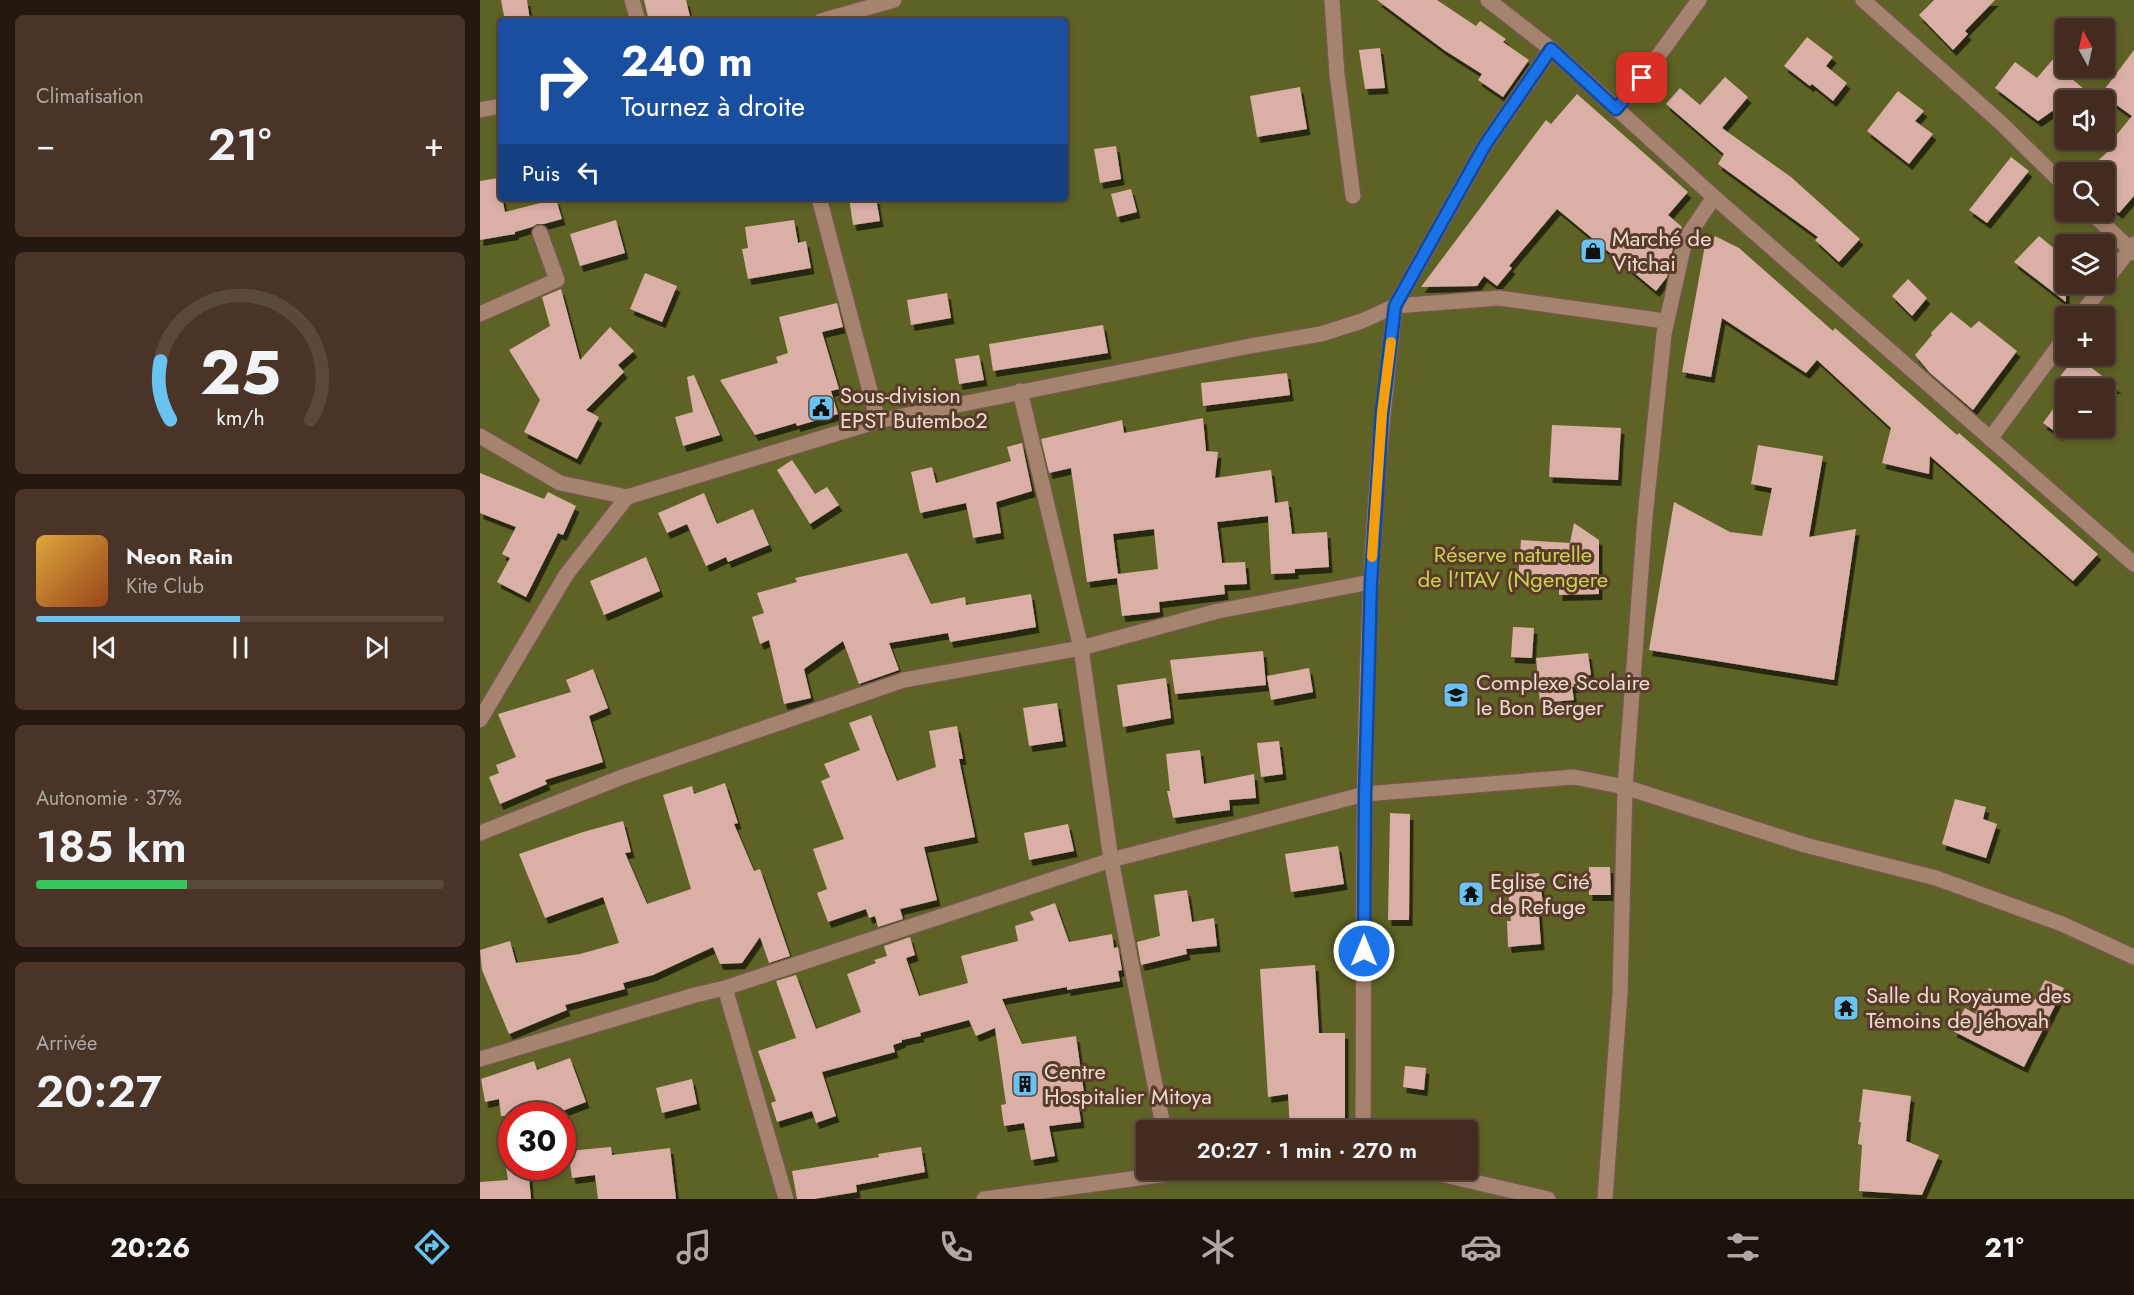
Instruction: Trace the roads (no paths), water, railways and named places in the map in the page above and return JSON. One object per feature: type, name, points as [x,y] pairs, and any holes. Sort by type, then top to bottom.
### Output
[{"type":"street","points":[[632,0],[637,18]]},
{"type":"street","points":[[831,18],[894,0]]},
{"type":"street","points":[[1332,0],[1337,75],[1353,196]]},
{"type":"street","points":[[1488,0],[1551,49],[1714,197],[2134,564]]},
{"type":"street","points":[[1616,109],[1642,78],[1699,0]]},
{"type":"street","points":[[1863,0],[2001,123],[2055,176]]},
{"type":"street","points":[[1363,1120],[1365,794],[1371,582],[1382,413],[1395,306],[1485,145],[1551,49]]},
{"type":"street","points":[[480,110],[498,107]]},
{"type":"street","points":[[1605,1199],[1620,993],[1625,787],[1645,517],[1665,321],[1686,240],[1714,197]]},
{"type":"street","points":[[820,201],[878,421]]},
{"type":"street","points":[[2103,222],[2133,248],[2115,270]]},
{"type":"street","points":[[480,314],[557,280],[540,233]]},
{"type":"street","points":[[480,436],[560,483],[627,496],[878,421],[1020,391],[1320,334],[1362,321],[1395,306],[1499,298],[1665,321]]},
{"type":"street","points":[[1990,439],[2055,351]]},
{"type":"street","points":[[1020,391],[1081,648],[1111,860],[1162,1120]]},
{"type":"street","points":[[480,720],[566,575],[627,496]]},
{"type":"street","points":[[480,833],[625,776],[904,680],[1081,648],[1218,611],[1371,582]]},
{"type":"street","points":[[480,1059],[695,994],[724,988],[1111,860],[1365,794],[1574,777],[1625,787],[1805,845],[1936,878],[2062,924],[2134,957]]},
{"type":"street","points":[[724,988],[786,1199]]},
{"type":"street","points":[[984,1199],[1136,1177]]},
{"type":"street","points":[[1466,1180],[1548,1199]]},
{"type":"place","name":"Marché de Vitchai","points":[[1593,251]]},
{"type":"place","name":"Sous-division EPST Butembo2","points":[[821,408]]},
{"type":"place","name":"Complexe Scolaire le Bon Berger","points":[[1456,695]]},
{"type":"place","name":"Eglise Cité de Refuge","points":[[1471,894]]},
{"type":"place","name":"Salle du Royaume des Témoins de Jéhovah","points":[[1846,1008]]},
{"type":"place","name":"Centre Hospitalier Mitoya","points":[[1025,1084]]},
{"type":"park label","name":"Réserve naturelle de l'ITAV (Ngengere","points":[[1513,566]]}]
